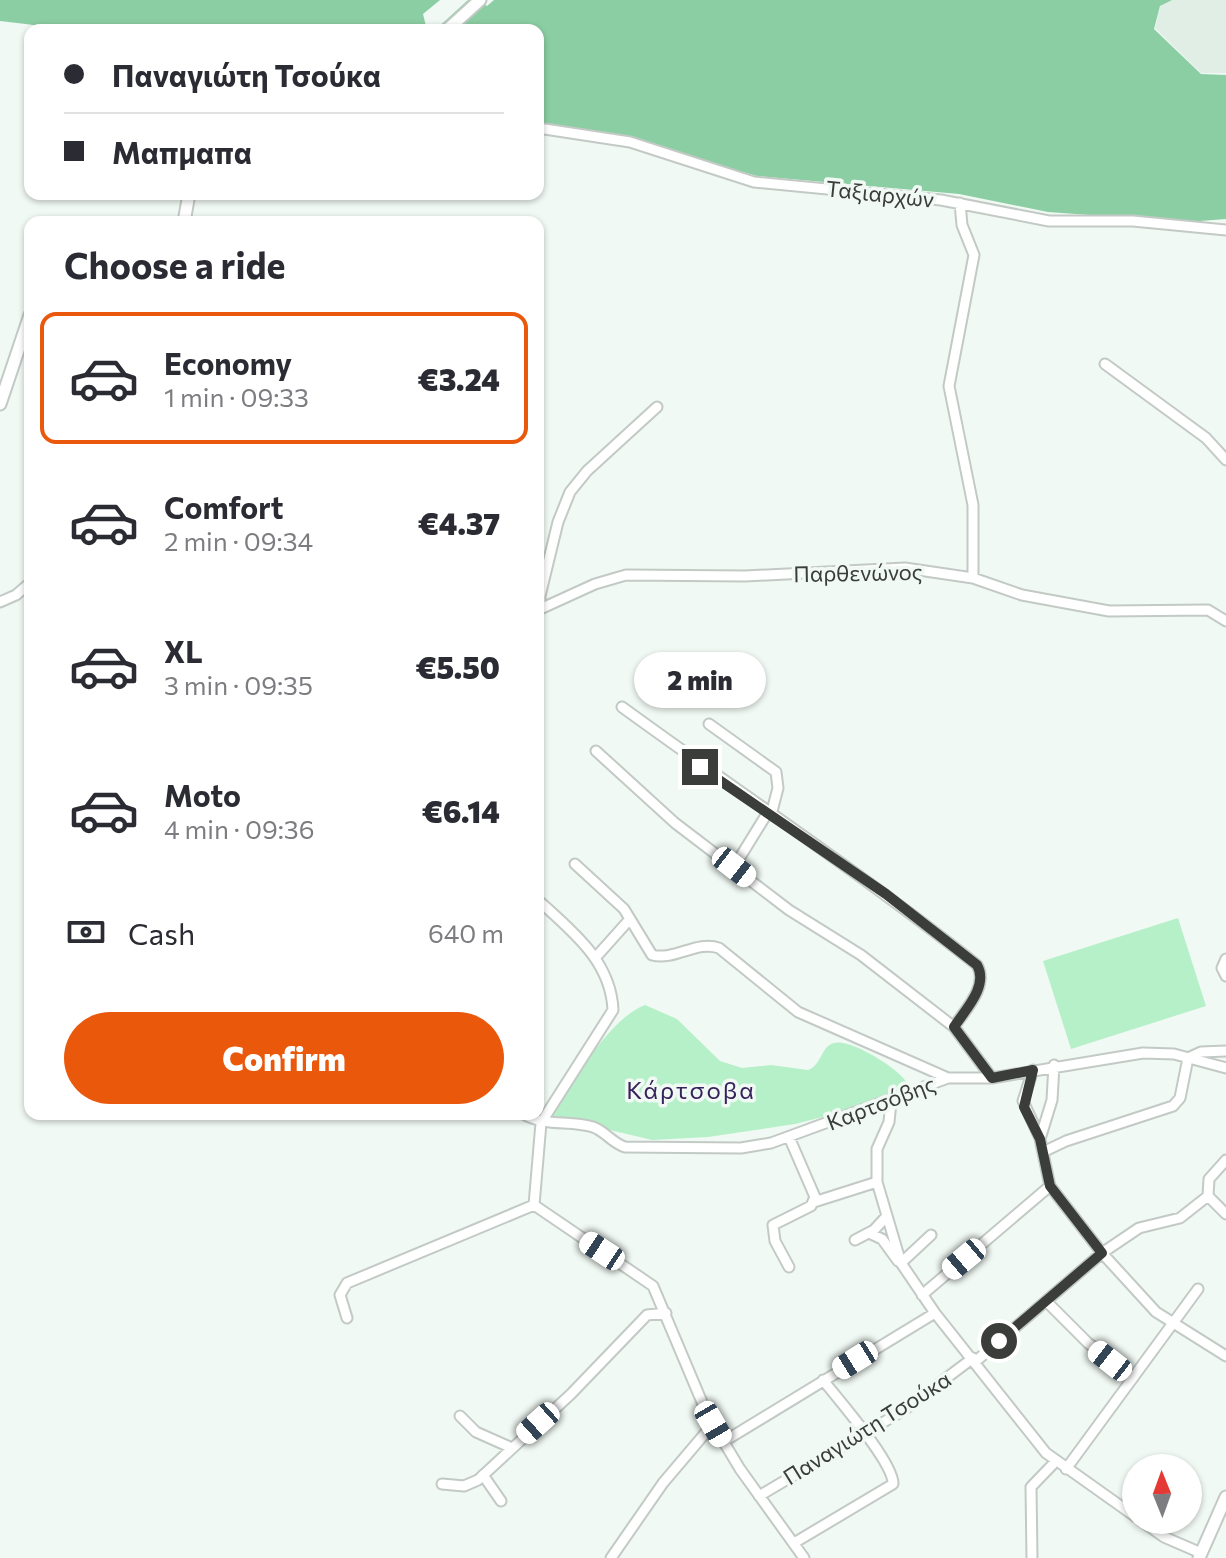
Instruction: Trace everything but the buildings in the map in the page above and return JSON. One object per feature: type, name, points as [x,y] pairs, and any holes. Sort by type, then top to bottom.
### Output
[{"type":"main road","points":[[454,24],[480,0]]},
{"type":"main road","points":[[0,404],[24,333]]},
{"type":"main road","points":[[1200,1556],[1226,1497]]},
{"type":"street","name":"Ταξιαρχών","points":[[544,129],[630,142],[754,182],[960,203],[1049,221],[1133,221],[1226,230]]},
{"type":"street","points":[[960,203],[962,225],[974,255],[949,386],[973,505],[973,578]]},
{"type":"street","points":[[1105,364],[1206,438],[1226,460]]},
{"type":"street","points":[[544,587],[558,522],[570,492],[587,471],[657,407]]},
{"type":"street","name":"Παρθενώνος","points":[[544,608],[602,581],[634,574],[745,576],[905,568],[973,578],[1022,595],[1109,611],[1208,610],[1226,621]]},
{"type":"street","points":[[0,602],[9,600],[24,588]]},
{"type":"street","points":[[622,707],[886,894],[979,968],[977,992],[954,1027]]},
{"type":"street","points":[[709,724],[776,772],[778,788],[770,814],[734,867]]},
{"type":"street","points":[[596,751],[675,823],[789,910],[861,955],[954,1027],[992,1078]]},
{"type":"street","points":[[575,864],[610,894],[652,955],[664,957],[704,946],[719,948],[798,1012],[948,1078]]},
{"type":"street","points":[[544,906],[596,957],[609,983],[612,1016],[544,1118]]},
{"type":"street","points":[[596,957],[630,919]]},
{"type":"street","points":[[1226,959],[1222,968],[1226,976]]},
{"type":"street","points":[[1043,1152],[1066,1141],[1175,1105],[1180,1098],[1188,1058],[1201,1052],[1226,1051]]},
{"type":"street","name":"Καρτσόβης","points":[[541,1123],[593,1127],[611,1142],[634,1148],[741,1148],[789,1137],[891,1102],[948,1078],[992,1078],[1124,1054],[1170,1054],[1226,1068]]},
{"type":"street","points":[[1040,1139],[1052,1100],[1054,1065]]},
{"type":"street","points":[[1033,1070],[1023,1101],[1040,1139],[1050,1186],[1102,1253],[1156,1312],[1226,1356]]},
{"type":"street","points":[[891,1102],[889,1122],[877,1149],[877,1182],[885,1218],[901,1263]]},
{"type":"street","points":[[535,1120],[541,1123]]},
{"type":"street","points":[[534,1205],[543,1120]]},
{"type":"street","points":[[789,1137],[814,1189],[814,1202]]},
{"type":"street","name":"Παναγιώτη Τσούκα","points":[[759,1496],[904,1410],[974,1359],[1102,1253],[1139,1228],[1180,1218],[1208,1196],[1209,1179],[1226,1160]]},
{"type":"street","points":[[789,1267],[775,1241],[773,1225],[814,1202],[877,1182]]},
{"type":"street","points":[[922,1295],[1050,1186]]},
{"type":"street","points":[[1208,1196],[1226,1214]]},
{"type":"street","points":[[534,1205],[648,1281],[666,1313],[723,1442],[804,1558]]},
{"type":"street","points":[[347,1318],[340,1295],[347,1283],[534,1205]]},
{"type":"street","points":[[855,1240],[869,1233],[885,1218]]},
{"type":"street","points":[[869,1233],[882,1239],[935,1313],[1055,1462],[1122,1507]]},
{"type":"street","points":[[901,1263],[931,1235]]},
{"type":"street","points":[[1066,1469],[1198,1289]]},
{"type":"street","points":[[1046,1301],[1088,1343],[1133,1378]]},
{"type":"street","points":[[442,1484],[464,1486],[483,1475],[647,1315],[666,1313]]},
{"type":"street","points":[[723,1442],[935,1313]]},
{"type":"street","points":[[794,1543],[892,1487],[892,1473],[823,1380]]},
{"type":"street","points":[[460,1416],[476,1432],[512,1448]]},
{"type":"street","points":[[611,1558],[663,1483],[713,1424]]},
{"type":"street","points":[[1032,1558],[1031,1487],[1055,1462]]},
{"type":"street","points":[[483,1475],[501,1501]]},
{"type":"street","points":[[1160,1534],[1200,1556]]},
{"type":"shaded area","points":[[1162,0],[1226,0],[1226,73],[1201,73],[1155,28]]},
{"type":"green space","points":[[0,0],[440,0],[423,14],[426,24],[25,24],[0,21]]},
{"type":"green space","points":[[468,0],[480,0],[487,6],[494,0],[1172,0],[1160,6],[1154,29],[1201,74],[1226,75],[1226,219],[1187,222],[1048,212],[959,194],[757,176],[630,142],[544,125],[544,24],[442,24]]},
{"type":"green space","points":[[1178,918],[1206,1006],[1071,1049],[1043,961]]},
{"type":"green space","points":[[645,1005],[677,1019],[720,1061],[742,1068],[771,1065],[808,1070],[813,1068],[830,1045],[842,1043],[888,1065],[909,1087],[866,1106],[795,1124],[708,1137],[652,1140],[551,1116],[554,1105],[608,1034]]},
{"type":"district","name":"Κάρτσοβα","points":[[691,1091]]},
{"type":"route","points":[[700,767],[785,824],[829,858],[886,894],[977,965],[981,972],[980,985],[954,1027],[992,1078],[1033,1070],[1023,1101],[1027,1116],[1040,1139],[1050,1186],[1102,1253],[999,1341]]}]
